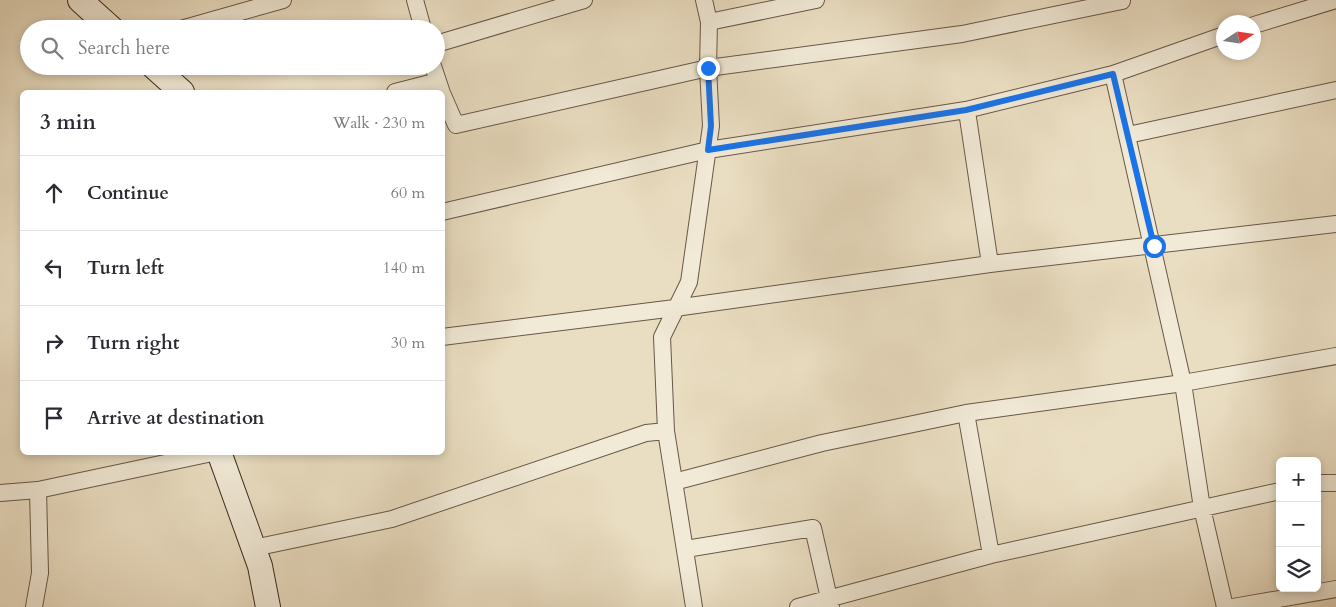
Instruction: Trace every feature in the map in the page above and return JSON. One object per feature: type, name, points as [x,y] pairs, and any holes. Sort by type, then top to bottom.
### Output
[{"type":"street","points":[[80,0],[102,20]]},
{"type":"street","points":[[212,20],[282,0]]},
{"type":"street","points":[[415,0],[421,20]]},
{"type":"street","points":[[445,41],[584,0]]},
{"type":"street","points":[[694,607],[666,431],[662,337],[689,282],[711,126],[708,22],[704,0]]},
{"type":"street","points":[[708,22],[816,0]]},
{"type":"street","points":[[445,98],[456,125],[708,68],[962,34],[1122,0]]},
{"type":"street","points":[[1261,23],[1336,0]]},
{"type":"street","points":[[445,211],[708,150],[966,110],[1113,74],[1216,38]]},
{"type":"street","points":[[1113,74],[1154,246],[1183,382],[1202,508],[1225,607]]},
{"type":"street","points":[[163,75],[180,90]]},
{"type":"street","points":[[406,90],[439,83]]},
{"type":"street","points":[[1128,134],[1336,90]]},
{"type":"street","points":[[968,118],[990,264]]},
{"type":"street","points":[[445,337],[675,308],[990,264],[1336,224]]},
{"type":"street","points":[[674,482],[822,443],[966,413],[1183,382],[1336,356]]},
{"type":"street","points":[[966,413],[991,555]]},
{"type":"street","points":[[254,548],[392,519],[646,433],[666,431]]},
{"type":"street","points":[[0,492],[38,490],[204,455]]},
{"type":"street","points":[[219,455],[254,548],[268,607]]},
{"type":"street","points":[[1321,483],[1336,482]]},
{"type":"street","points":[[34,607],[40,573],[38,490]]},
{"type":"street","points":[[798,607],[831,603],[991,555],[1276,492]]},
{"type":"street","points":[[686,549],[813,528],[831,603]]},
{"type":"street","points":[[1232,607],[1333,596]]},
{"type":"route","points":[[708,68],[711,126],[708,150],[966,110],[1113,74],[1154,246]]}]
